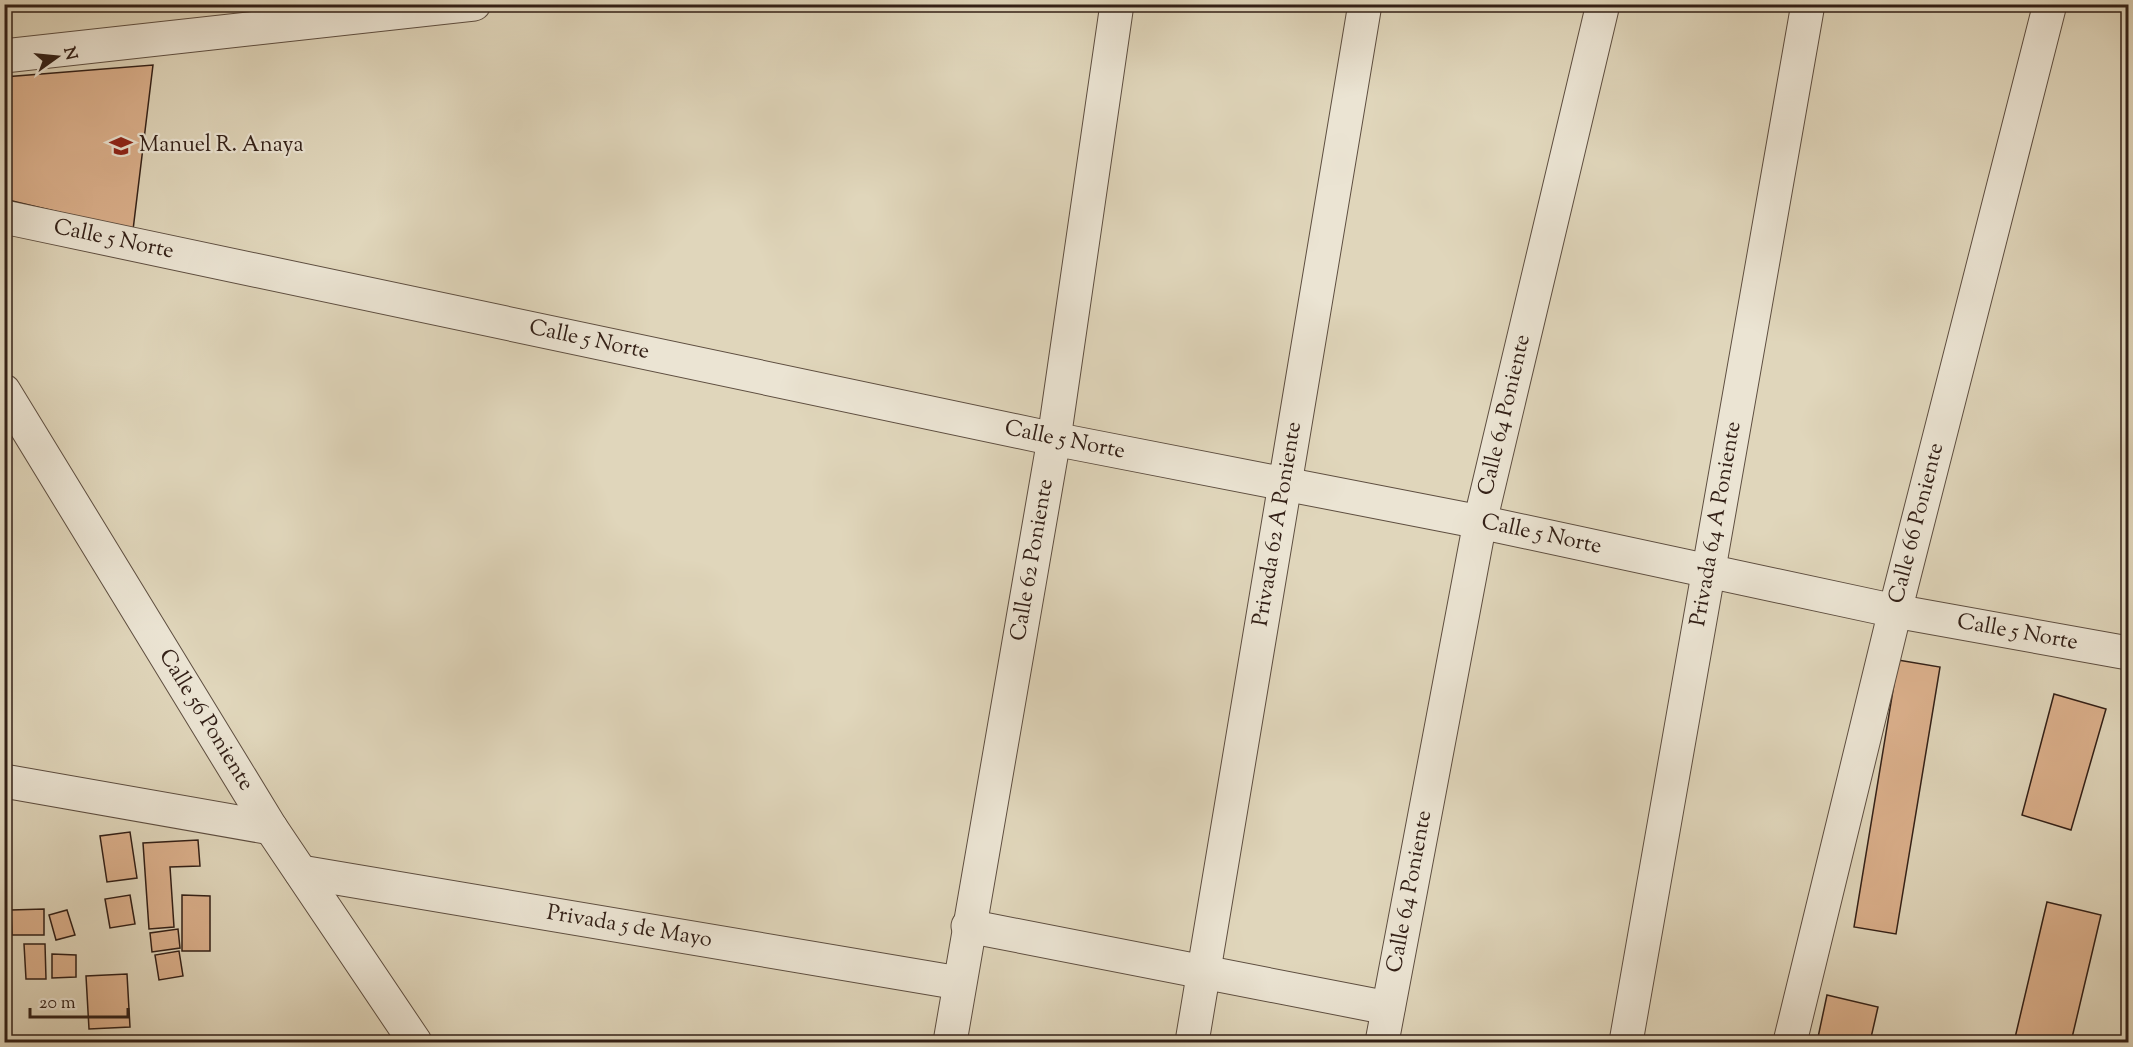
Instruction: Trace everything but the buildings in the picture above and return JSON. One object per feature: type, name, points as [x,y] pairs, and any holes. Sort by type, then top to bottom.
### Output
[{"type":"street","name":"Calle 62 Poniente","points":[[950,1042],[1053,439],[1117,4]]},
{"type":"street","name":"Privada 62 A Poniente","points":[[1192,1042],[1365,4]]},
{"type":"street","name":"Calle 64 Poniente","points":[[1382,1042],[1480,522],[1603,4]]},
{"type":"street","name":"Privada 64 A Poniente","points":[[1626,1042],[1808,4]]},
{"type":"street","name":"Calle 66 Poniente","points":[[1790,1042],[1895,611],[2050,4]]},
{"type":"street","points":[[4,56],[468,5]]},
{"type":"street","name":"Calle 5 Norte","points":[[4,217],[1053,439],[1284,482],[1480,522],[1895,611],[2128,653]]},
{"type":"street","name":"Calle 56 Poniente","points":[[4,391],[271,828],[415,1042]]},
{"type":"street","points":[[4,782],[271,828]]},
{"type":"street","name":"Privada 5 de Mayo","points":[[301,872],[959,983]]},
{"type":"street","points":[[968,926],[1388,1008]]},
{"type":"place","name":"Manuel R. Anaya","points":[[121,146]]}]
